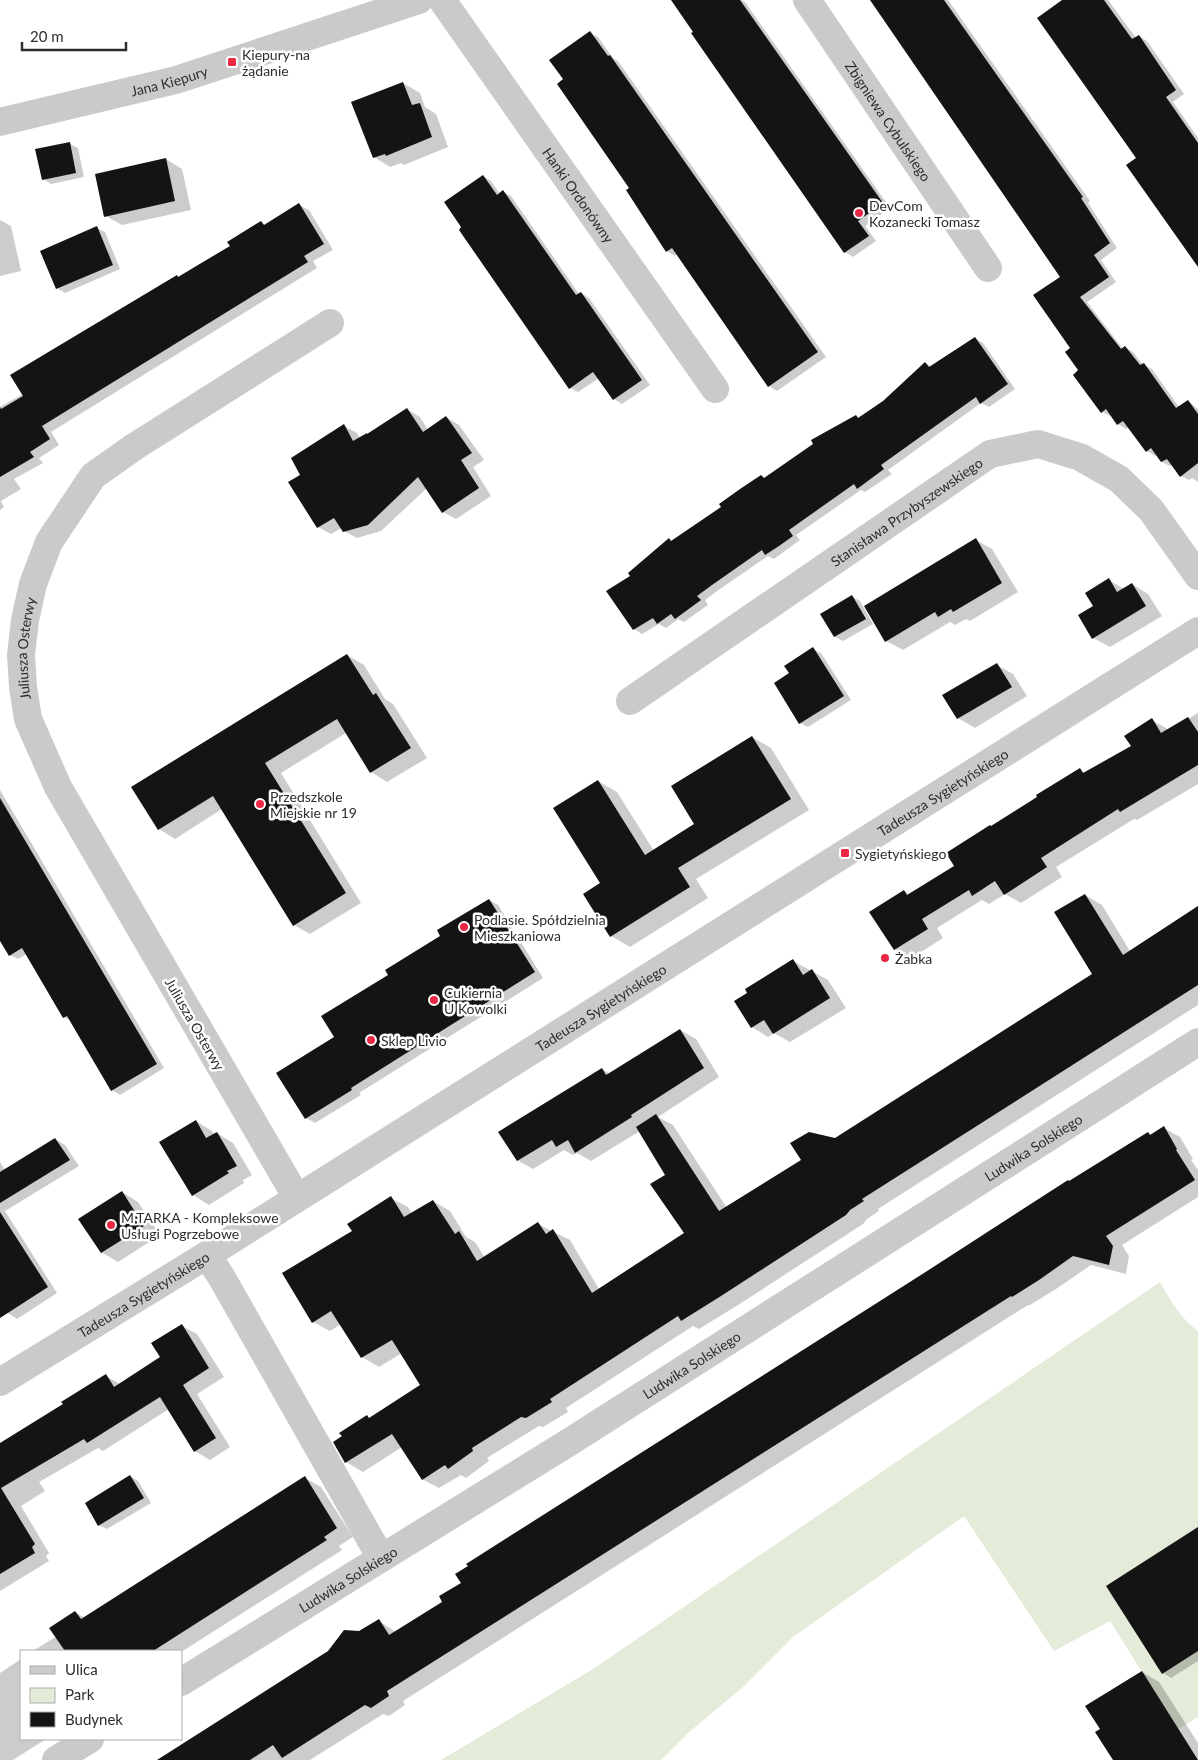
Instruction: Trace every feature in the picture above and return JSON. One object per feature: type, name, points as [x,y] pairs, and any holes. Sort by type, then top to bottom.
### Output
[{"type":"street","name":"Jana Kiepury","points":[[0,122],[176,80],[419,0]]},
{"type":"street","name":"Hanki Ordonówny","points":[[442,0],[715,389]]},
{"type":"street","name":"Zbigniewa Cybulskiego","points":[[807,0],[988,268]]},
{"type":"street","name":"Juliusza Osterwy","points":[[297,1198],[58,787],[28,719],[21,655],[25,620],[33,584],[49,542],[93,476],[134,447],[330,323]]},
{"type":"street","name":"Stanisława Przybyszewskiego","points":[[630,701],[990,454],[1038,444],[1080,457],[1118,479],[1150,510],[1198,576]]},
{"type":"street","name":"Tadeusza Sygietyńskiego","points":[[1,1378],[207,1255],[1198,631]]},
{"type":"street","name":"Ludwika Solskiego","points":[[182,1681],[579,1435],[1198,1042]]},
{"type":"street","points":[[207,1255],[222,1278],[381,1558]]},
{"type":"street","points":[[56,1760],[88,1740]]},
{"type":"green space","points":[[1160,1282],[1181,1315],[1198,1331],[1198,1717],[1178,1729],[1110,1621],[1054,1651],[964,1516],[793,1637],[742,1688],[688,1733],[661,1760],[441,1760],[593,1669]]},
{"type":"building","points":[[671,0],[740,0],[883,203],[858,221],[869,236],[844,253],[691,33],[693,32]]},
{"type":"building","points":[[870,0],[944,0],[1083,197],[1081,198],[1110,243],[1094,255],[1109,277],[1080,297],[1121,349],[1125,346],[1140,365],[1144,363],[1176,408],[1188,400],[1198,414],[1198,463],[1180,477],[1167,459],[1161,462],[1151,448],[1146,452],[1123,421],[1117,425],[1106,409],[1101,413],[1073,375],[1078,370],[1065,352],[1070,348],[1033,295],[1060,277]]},
{"type":"building","points":[[1062,0],[1104,0],[1132,39],[1139,35],[1176,90],[1166,97],[1198,143],[1198,267],[1126,165],[1136,158],[1037,18]]},
{"type":"building","points":[[590,31],[608,56],[610,55],[818,352],[768,387],[672,248],[666,252],[626,190],[629,188],[557,84],[563,79],[549,60]]},
{"type":"building","points":[[403,82],[412,105],[420,103],[432,137],[386,156],[385,154],[373,158],[351,102]]},
{"type":"building","points":[[70,142],[76,173],[42,180],[35,149]]},
{"type":"building","points":[[166,158],[175,201],[104,217],[95,174]]},
{"type":"building","points":[[483,175],[497,195],[503,190],[576,295],[581,292],[642,380],[613,400],[593,372],[569,389],[459,230],[461,227],[444,202]]},
{"type":"building","points":[[299,203],[324,244],[304,256],[308,262],[42,426],[50,439],[30,452],[34,457],[0,477],[0,407],[1,409],[23,396],[10,375],[177,275],[178,277],[230,246],[227,242],[261,221],[264,225]]},
{"type":"building","points":[[97,226],[113,265],[56,289],[40,251]]},
{"type":"building","points":[[975,337],[1008,384],[980,404],[976,397],[881,465],[884,469],[857,489],[854,484],[789,530],[793,536],[779,546],[765,555],[762,550],[697,596],[701,600],[675,619],[671,614],[657,624],[653,618],[633,630],[606,591],[630,576],[628,573],[669,538],[671,541],[721,507],[719,504],[761,475],[764,478],[813,444],[811,440],[856,415],[858,418],[883,401],[925,362],[929,367]]},
{"type":"building","points":[[407,408],[423,432],[446,416],[472,453],[461,460],[479,488],[442,513],[418,477],[368,525],[343,532],[334,518],[317,528],[288,482],[300,475],[291,458],[344,424],[353,441]]},
{"type":"building","points":[[976,538],[1002,583],[953,612],[951,609],[938,617],[935,612],[885,642],[864,606]]},
{"type":"building","points":[[1109,578],[1117,592],[1132,583],[1146,606],[1092,639],[1078,615],[1093,606],[1085,593]]},
{"type":"building","points":[[852,595],[866,619],[834,637],[820,614]]},
{"type":"building","points":[[813,647],[844,696],[799,724],[774,683],[789,673],[784,666]]},
{"type":"building","points":[[347,654],[373,695],[376,693],[411,748],[370,773],[337,719],[265,763],[346,893],[293,926],[213,796],[158,830],[131,787]]},
{"type":"building","points":[[997,663],[1012,687],[957,719],[942,695]]},
{"type":"building","points":[[1188,717],[1198,732],[1198,765],[1120,812],[1118,809],[1041,858],[1047,867],[1004,895],[995,881],[972,896],[969,890],[922,919],[928,929],[894,950],[869,912],[904,890],[907,895],[954,866],[946,853],[1037,797],[1036,795],[1080,768],[1083,773],[1131,746],[1124,736],[1152,718],[1161,733]]},
{"type":"building","points":[[752,736],[791,799],[678,868],[690,887],[610,937],[583,894],[600,883],[553,808],[598,780],[645,855],[694,824],[671,786]]},
{"type":"building","points":[[0,798],[157,1064],[111,1091],[67,1016],[63,1018],[22,948],[9,956],[0,941]]},
{"type":"building","points":[[1085,894],[1123,955],[1198,906],[1198,985],[862,1199],[864,1201],[846,1215],[721,1296],[681,1321],[678,1316],[550,1399],[552,1402],[526,1418],[521,1417],[472,1448],[473,1451],[448,1469],[445,1465],[422,1480],[392,1434],[345,1463],[333,1442],[342,1436],[339,1433],[367,1415],[369,1418],[420,1385],[392,1340],[361,1358],[331,1311],[312,1323],[282,1273],[352,1231],[347,1224],[391,1196],[404,1217],[433,1200],[455,1234],[459,1231],[477,1261],[538,1222],[546,1234],[553,1229],[592,1293],[684,1233],[650,1184],[665,1175],[636,1127],[656,1114],[719,1211],[801,1160],[790,1143],[809,1132],[835,1138],[1092,974],[1054,912]]},
{"type":"building","points":[[489,899],[535,972],[305,1119],[276,1073],[334,1037],[321,1016],[388,975],[385,970],[440,936],[437,930]]},
{"type":"building","points":[[793,959],[803,975],[812,969],[830,998],[773,1034],[764,1020],[751,1028],[734,1001],[747,993],[745,989]]},
{"type":"building","points":[[680,1029],[704,1068],[575,1153],[568,1140],[556,1147],[552,1140],[517,1161],[498,1132],[602,1068],[606,1075]]},
{"type":"building","points":[[196,1120],[206,1138],[217,1132],[237,1166],[192,1196],[159,1142]]},
{"type":"building","points":[[1164,1126],[1176,1150],[1195,1180],[1106,1236],[1113,1246],[1109,1265],[1073,1256],[1039,1280],[387,1691],[389,1696],[371,1708],[365,1705],[282,1758],[273,1745],[250,1760],[157,1760],[328,1651],[344,1630],[359,1631],[379,1619],[389,1635],[442,1602],[439,1596],[461,1583],[455,1574],[468,1566],[466,1564],[1068,1180],[1148,1132],[1150,1135]]},
{"type":"building","points":[[55,1138],[70,1160],[0,1203],[0,1172]]},
{"type":"building","points":[[122,1191],[144,1226],[101,1253],[78,1219]]},
{"type":"building","points":[[0,1212],[48,1287],[0,1318]]},
{"type":"building","points":[[182,1324],[209,1368],[183,1385],[216,1438],[194,1452],[160,1397],[87,1443],[84,1439],[1,1488],[35,1544],[32,1547],[35,1553],[0,1574],[0,1443],[63,1404],[61,1402],[106,1374],[114,1387],[160,1357],[151,1343]]},
{"type":"building","points":[[130,1475],[144,1498],[98,1526],[85,1503]]},
{"type":"building","points":[[305,1476],[337,1528],[324,1537],[327,1540],[155,1650],[64,1650],[49,1628],[75,1611],[81,1619]]},
{"type":"building","points":[[1198,1527],[1198,1651],[1162,1674],[1106,1586]]},
{"type":"building","points":[[1142,1671],[1198,1760],[1113,1760],[1095,1732],[1100,1729],[1085,1706]]},
{"type":"place","name":"Kiepury-na żądanie","points":[[232,62]]},
{"type":"place","name":"DevCom Kozanecki Tomasz","points":[[859,213]]},
{"type":"place","name":"Przedszkole Miejskie nr 19","points":[[260,804]]},
{"type":"place","name":"Sygietyńskiego","points":[[845,853]]},
{"type":"place","name":"Podlasie. Spółdzielnia Mieszkaniowa","points":[[464,927]]},
{"type":"place","name":"Żabka","points":[[885,958]]},
{"type":"place","name":"Cukiernia U Kowolki","points":[[434,1000]]},
{"type":"place","name":"Sklep Livio","points":[[371,1040]]},
{"type":"place","name":"M.TARKA - Kompleksowe Usługi Pogrzebowe","points":[[111,1225]]}]
